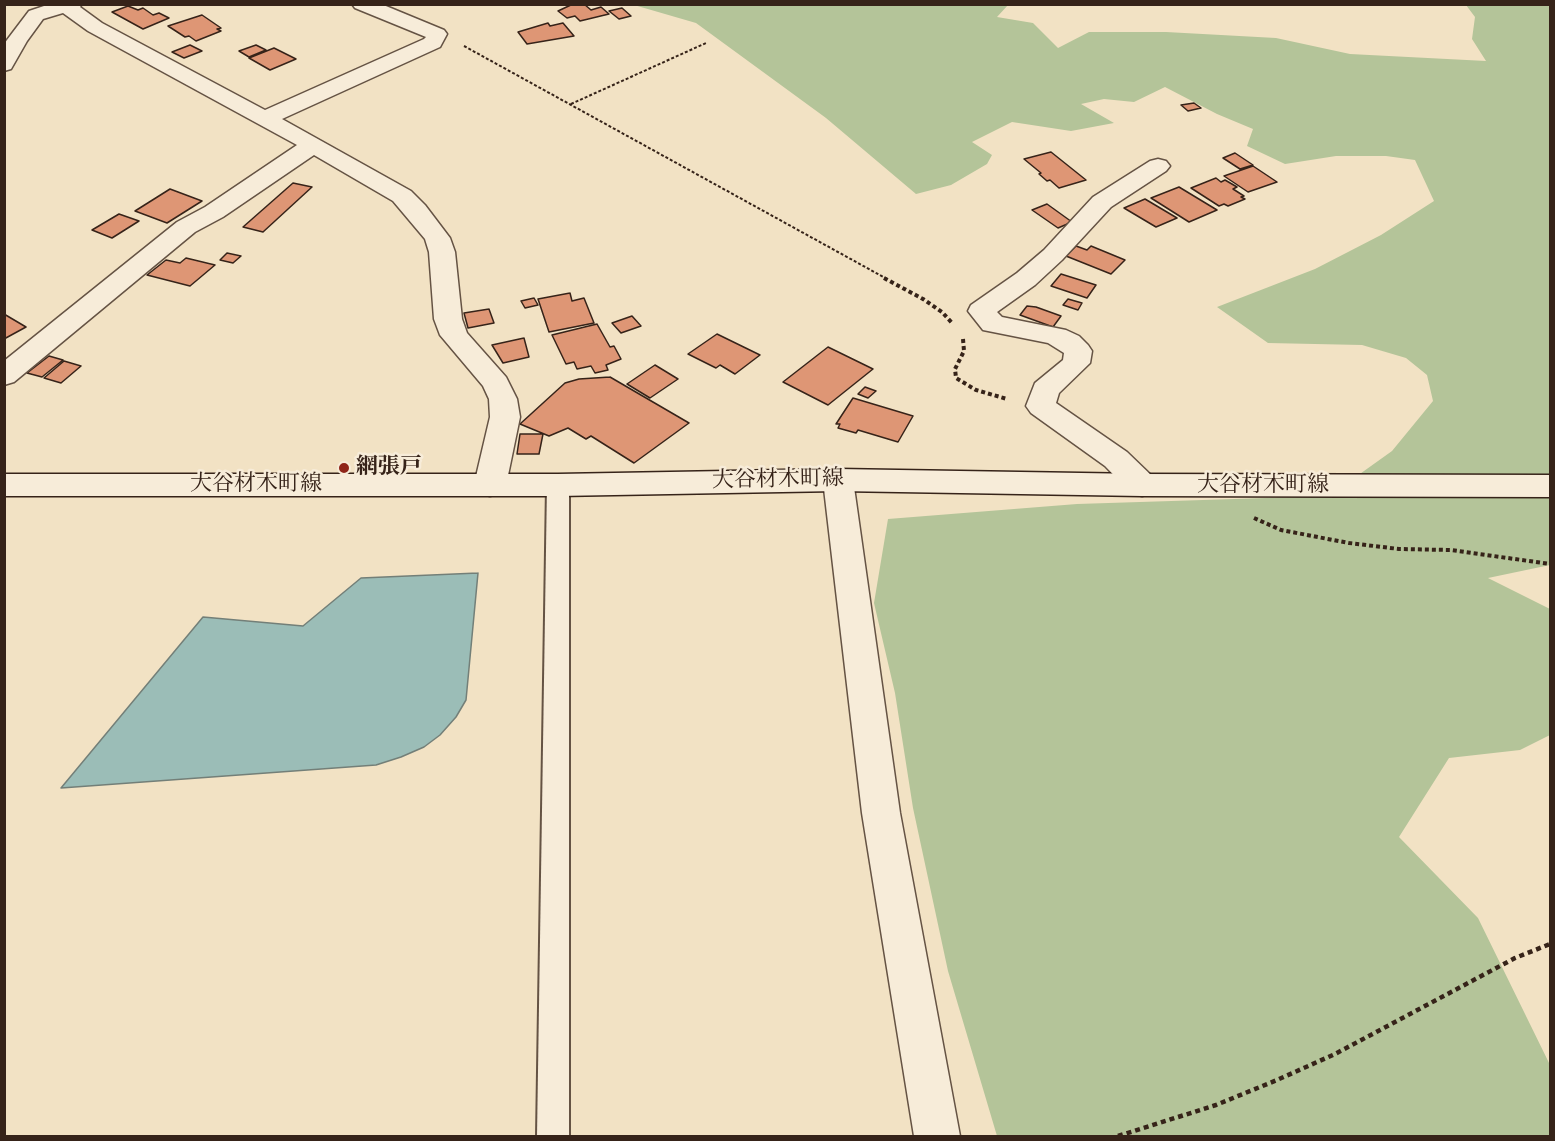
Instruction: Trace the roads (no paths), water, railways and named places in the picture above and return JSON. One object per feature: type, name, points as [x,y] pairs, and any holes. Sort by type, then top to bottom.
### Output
[{"type":"street","points":[[266,118],[433,43],[436,34],[362,4]]},
{"type":"street","points":[[4,65],[17,40],[36,15],[67,5],[95,27],[266,118],[402,196],[437,238],[442,252],[448,320],[454,335],[496,383],[503,399],[505,417],[490,485]]},
{"type":"street","points":[[4,376],[186,228],[214,212],[313,145]]},
{"type":"street","points":[[1142,485],[1116,459],[1041,406],[1045,389],[1076,363],[1078,351],[1069,342],[1056,336],[993,324],[981,311],[1026,279],[1053,255],[1102,202],[1158,166]]},
{"type":"street","points":[[838,480],[881,813],[937,1137]]},
{"type":"street","name":"大谷材木町線","points":[[4,485],[558,485],[838,480],[1142,485],[1551,486]]},
{"type":"lane","points":[[553,1137],[558,485]]},
{"type":"water","points":[[478,573],[466,700],[456,717],[440,735],[424,747],[376,765],[61,788],[203,617],[303,626],[361,578]]},
{"type":"place","name":"網張戸","points":[[344,468]]}]
